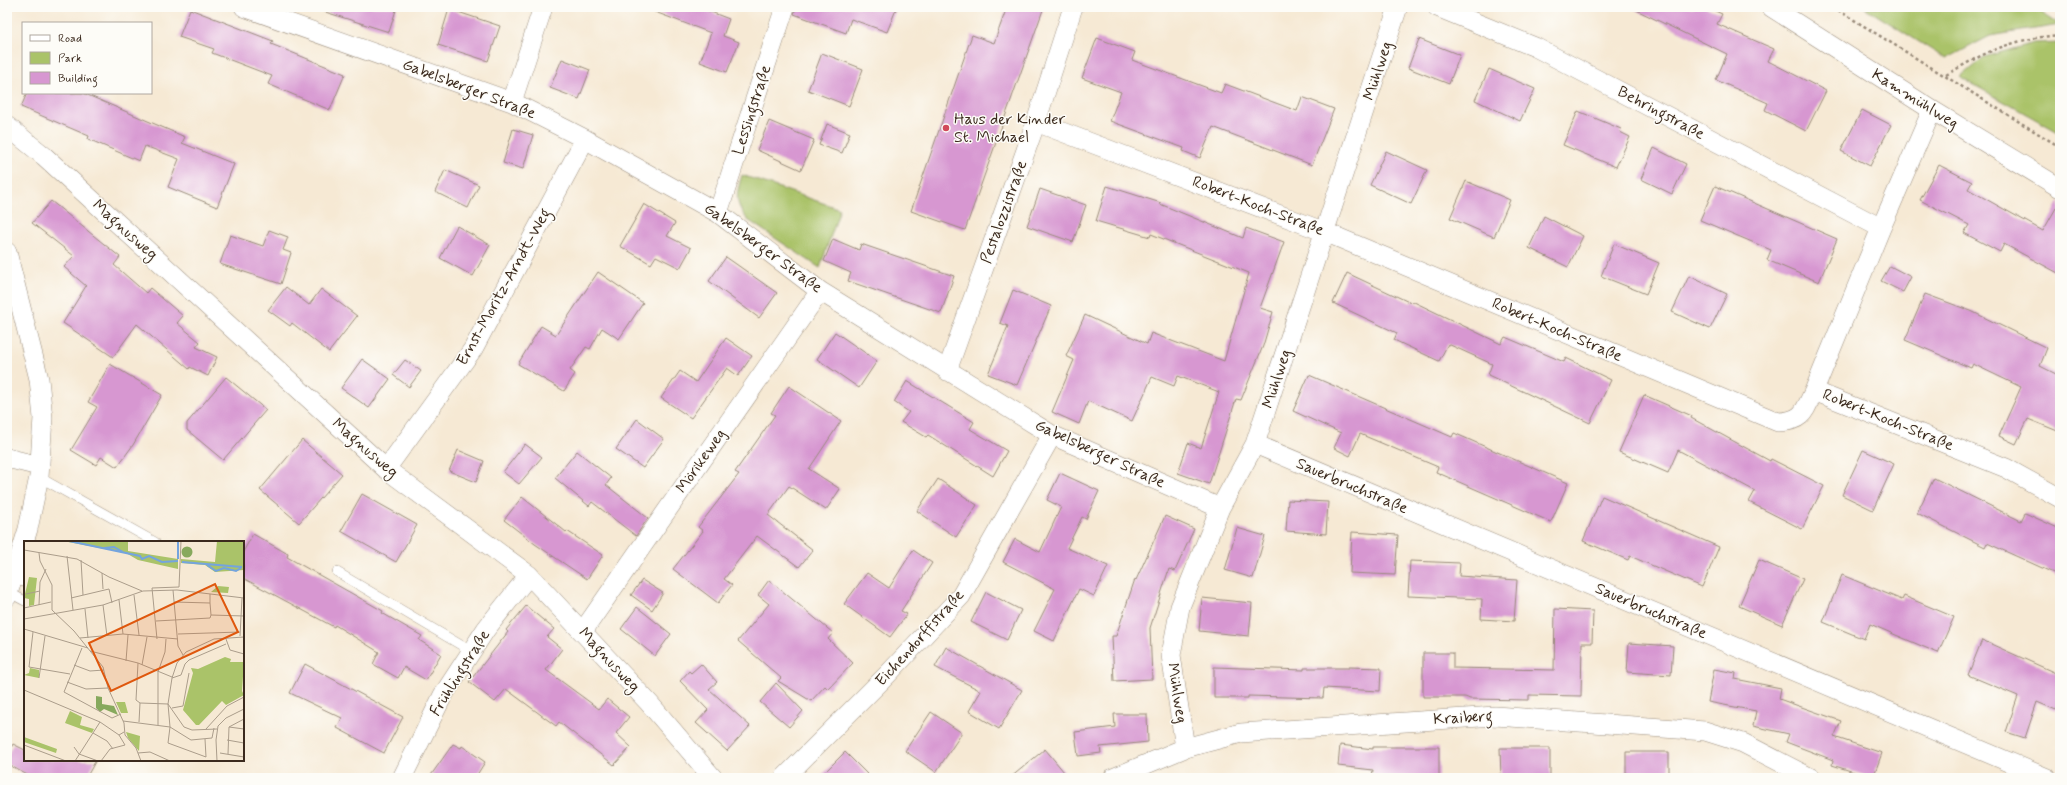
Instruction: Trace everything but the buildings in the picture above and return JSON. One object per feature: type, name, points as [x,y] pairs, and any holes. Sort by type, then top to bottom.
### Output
[{"type":"street","name":"Gabelsberger Straße","points":[[244,7],[288,14],[512,102],[585,139],[718,213],[820,290],[947,371],[1052,435],[1220,508]]},
{"type":"street","points":[[512,102],[543,7]]},
{"type":"street","name":"Lessingstraße","points":[[718,213],[786,7]]},
{"type":"street","name":"Pestalozzistraße","points":[[947,371],[1036,122],[1073,7]]},
{"type":"street","name":"Mühlweg","points":[[1185,748],[1171,655],[1180,607],[1220,508],[1255,444],[1398,7]]},
{"type":"street","name":"Behringstraße","points":[[1437,7],[1535,47],[1881,228]]},
{"type":"street","name":"Kammühlweg","points":[[1771,7],[1932,110],[2060,188]]},
{"type":"street","points":[[1814,391],[1881,228],[1932,110]]},
{"type":"street","name":"Robert-Koch-Straße","points":[[1036,122],[1325,232],[1778,422],[1792,422],[1803,414],[1814,391],[2006,468],[2060,498]]},
{"type":"street","name":"Magnusweg","points":[[7,126],[44,156],[386,469],[530,575],[649,703],[713,778]]},
{"type":"street","name":"Ernst-Moritz-Arndt-Weg","points":[[386,469],[473,349],[585,139]]},
{"type":"street","points":[[7,252],[38,379],[43,418],[39,471],[25,541]]},
{"type":"street","name":"Mörikeweg","points":[[583,631],[820,290]]},
{"type":"street","name":"Eichendorffstraße","points":[[784,778],[888,674],[961,596],[1052,435]]},
{"type":"street","name":"Sauerbruchstraße","points":[[1255,444],[2047,778]]},
{"type":"street","points":[[7,458],[39,471]]},
{"type":"street","points":[[13,588],[24,545]]},
{"type":"street","name":"Frühlingstraße","points":[[402,778],[443,695],[486,629],[530,575]]},
{"type":"street","name":"Kraiberg","points":[[1113,778],[1185,748],[1241,733],[1495,716],[1705,731],[1743,743],[1811,778]]},
{"type":"lane","points":[[39,471],[153,541]]},
{"type":"lane","points":[[336,572],[471,652]]},
{"type":"lane","points":[[13,588],[24,600]]},
{"type":"path","points":[[1833,7],[1946,75],[2060,147]]},
{"type":"path","points":[[1946,75],[1984,53],[2007,44],[2036,37],[2060,35]]},
{"type":"green space","points":[[1864,7],[2033,7],[2060,25],[1990,36],[1946,59]]},
{"type":"green space","points":[[2060,42],[2060,133],[1960,77],[1984,57],[2034,43]]},
{"type":"green space","points":[[742,175],[840,209],[820,268],[748,220],[738,204],[738,188]]},
{"type":"place","name":"Haus der Kinder St. Michael","points":[[946,128]]}]
